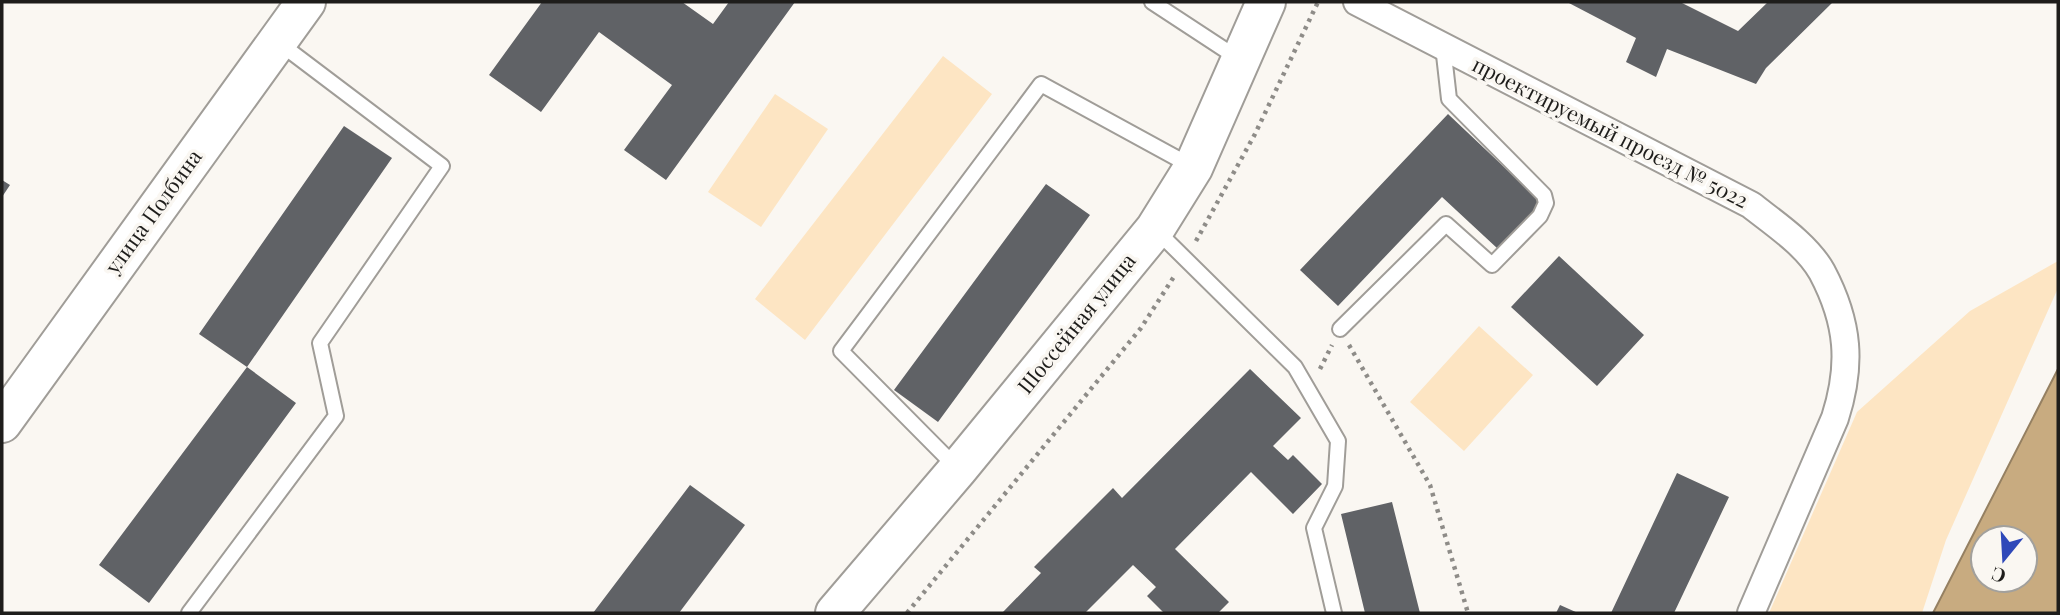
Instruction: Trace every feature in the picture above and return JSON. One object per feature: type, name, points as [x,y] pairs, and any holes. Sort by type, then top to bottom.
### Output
[{"type":"main road","name":"улица Полбина","points":[[2,423],[306,2]]},
{"type":"main road","name":"Шоссейная улица","points":[[835,613],[958,469],[1155,229],[1193,168],[1266,2]]},
{"type":"street","name":"проектируемый проезд № 5022","points":[[1357,2],[1751,205],[1794,240],[1821,271],[1844,331],[1848,361],[1846,385],[1835,418],[1751,613]]},
{"type":"lane","points":[[1152,2],[1242,61]]},
{"type":"lane","points":[[189,613],[336,416],[320,343],[442,166],[277,41]]},
{"type":"lane","points":[[1340,329],[1446,224],[1492,265],[1540,216],[1546,203],[1544,195],[1449,99],[1443,46]]},
{"type":"lane","points":[[958,469],[841,351],[1041,84],[1193,168]]},
{"type":"lane","points":[[1155,229],[1295,367],[1338,441],[1335,486],[1314,528],[1334,613]]},
{"type":"path","points":[[907,613],[1142,328],[1185,259],[1255,134],[1318,2]]},
{"type":"path","points":[[1308,390],[1340,329]]},
{"type":"path","points":[[1340,329],[1430,485],[1468,613]]},
{"type":"shaded area","points":[[943,56],[992,94],[805,340],[755,299]]},
{"type":"shaded area","points":[[775,94],[828,129],[761,227],[708,192]]},
{"type":"shaded area","points":[[2058,261],[2058,288],[1946,540],[1922,613],[1769,613],[1857,412],[1970,311]]},
{"type":"shaded area","points":[[1479,326],[1533,375],[1464,451],[1410,402]]},
{"type":"shaded area","points":[[2058,369],[2058,613],[1933,613],[1969,543],[1969,594],[2039,594],[2039,524],[1979,524]]},
{"type":"building","points":[[542,2],[682,2],[713,24],[729,2],[795,2],[666,180],[624,150],[672,85],[599,32],[541,112],[489,75]]},
{"type":"building","points":[[1567,2],[1680,2],[1738,31],[1768,2],[1833,2],[1766,68],[1756,84],[1667,49],[1656,77],[1626,62],[1636,38]]},
{"type":"building","points":[[1448,114],[1542,203],[1498,249],[1442,197],[1338,306],[1300,270]]},
{"type":"building","points":[[344,126],[392,158],[247,367],[199,334]]},
{"type":"building","points":[[2,180],[10,185],[2,197]]},
{"type":"building","points":[[1046,184],[1090,215],[938,422],[894,390]]},
{"type":"building","points":[[1559,256],[1644,335],[1597,386],[1511,307]]},
{"type":"building","points":[[247,367],[296,403],[149,603],[99,565]]},
{"type":"building","points":[[1250,369],[1301,418],[1273,446],[1288,460],[1293,455],[1322,484],[1293,514],[1251,472],[1175,549],[1229,602],[1218,613],[1164,613],[1147,596],[1156,587],[1133,565],[1085,613],[1002,613],[1041,573],[1034,567],[1113,488],[1122,498]]},
{"type":"building","points":[[1677,473],[1729,497],[1674,613],[1611,613]]},
{"type":"building","points":[[690,485],[745,525],[679,613],[593,613]]},
{"type":"building","points":[[1392,502],[1420,613],[1365,613],[1341,514]]},
{"type":"building","points":[[1560,605],[1578,613],[1556,613]]}]
